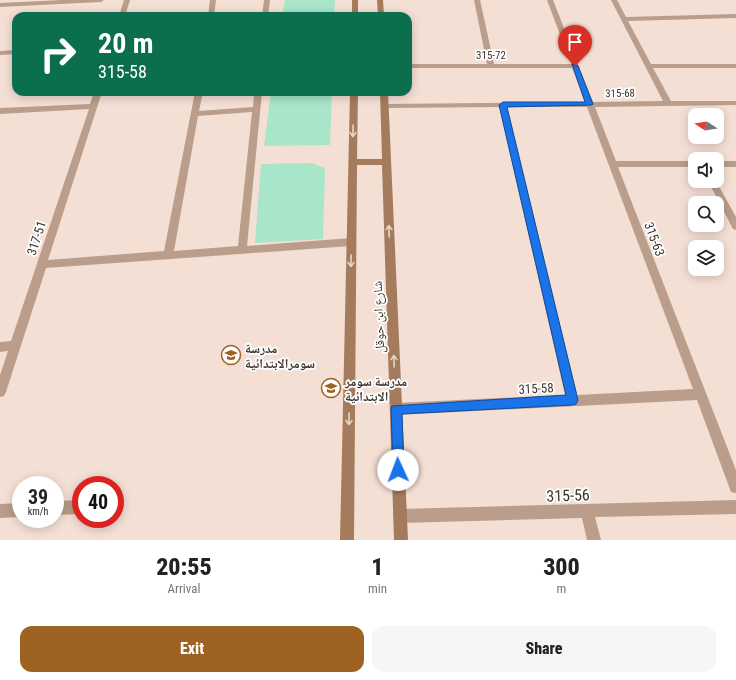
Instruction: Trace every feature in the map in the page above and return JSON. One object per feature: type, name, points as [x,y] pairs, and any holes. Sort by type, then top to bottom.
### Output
[{"type":"street","points":[[0,5],[101,0]]},
{"type":"street","points":[[123,12],[127,0]]},
{"type":"street","points":[[212,12],[214,0]]},
{"type":"street","points":[[266,12],[267,0]]},
{"type":"street","points":[[355,0],[355,12]]},
{"type":"street","points":[[380,0],[381,12]]},
{"type":"street","points":[[478,0],[491,66]]},
{"type":"street","name":"315-63","points":[[550,0],[736,487]]},
{"type":"street","points":[[614,0],[668,103]]},
{"type":"street","points":[[624,19],[736,16]]},
{"type":"street","points":[[0,53],[12,52]]},
{"type":"street","name":"315-72","points":[[412,66],[575,66]]},
{"type":"street","points":[[648,66],[736,66]]},
{"type":"street","name":"317-51","points":[[0,392],[97,96]]},
{"type":"street","points":[[168,256],[198,96]]},
{"type":"street","points":[[242,251],[258,96]]},
{"type":"street","name":"شارع ابن حوقل","points":[[347,540],[354,96]]},
{"type":"street","name":"شارع ابن حوقل","points":[[384,96],[401,540]]},
{"type":"street","name":"315-68","points":[[384,106],[736,103]]},
{"type":"street","points":[[503,105],[572,400]]},
{"type":"street","points":[[0,111],[93,106]]},
{"type":"street","points":[[195,114],[256,109]]},
{"type":"street","points":[[353,162],[386,162]]},
{"type":"street","points":[[612,164],[688,164]]},
{"type":"street","points":[[724,164],[736,164]]},
{"type":"street","points":[[716,188],[736,226]]},
{"type":"street","points":[[42,264],[242,251],[351,242]]},
{"type":"street","points":[[0,347],[15,346]]},
{"type":"street","name":"315-58","points":[[396,409],[700,394]]},
{"type":"street","name":"315-56","points":[[400,516],[736,507]]},
{"type":"street","points":[[0,511],[12,510]]},
{"type":"street","points":[[587,511],[594,540]]},
{"type":"green space","points":[[285,0],[335,0],[334,12],[283,12]]},
{"type":"green space","points":[[270,96],[332,96],[330,145],[264,146]]},
{"type":"green space","points":[[312,163],[325,168],[323,239],[255,243],[261,164]]},
{"type":"place","name":"مدرسة سومرالابتدائية","points":[[231,355]]},
{"type":"place","name":"مدرسة سومر الابتدائية","points":[[331,388]]},
{"type":"route","points":[[398,470],[396,409],[572,400],[503,105],[590,104],[575,66]]}]
